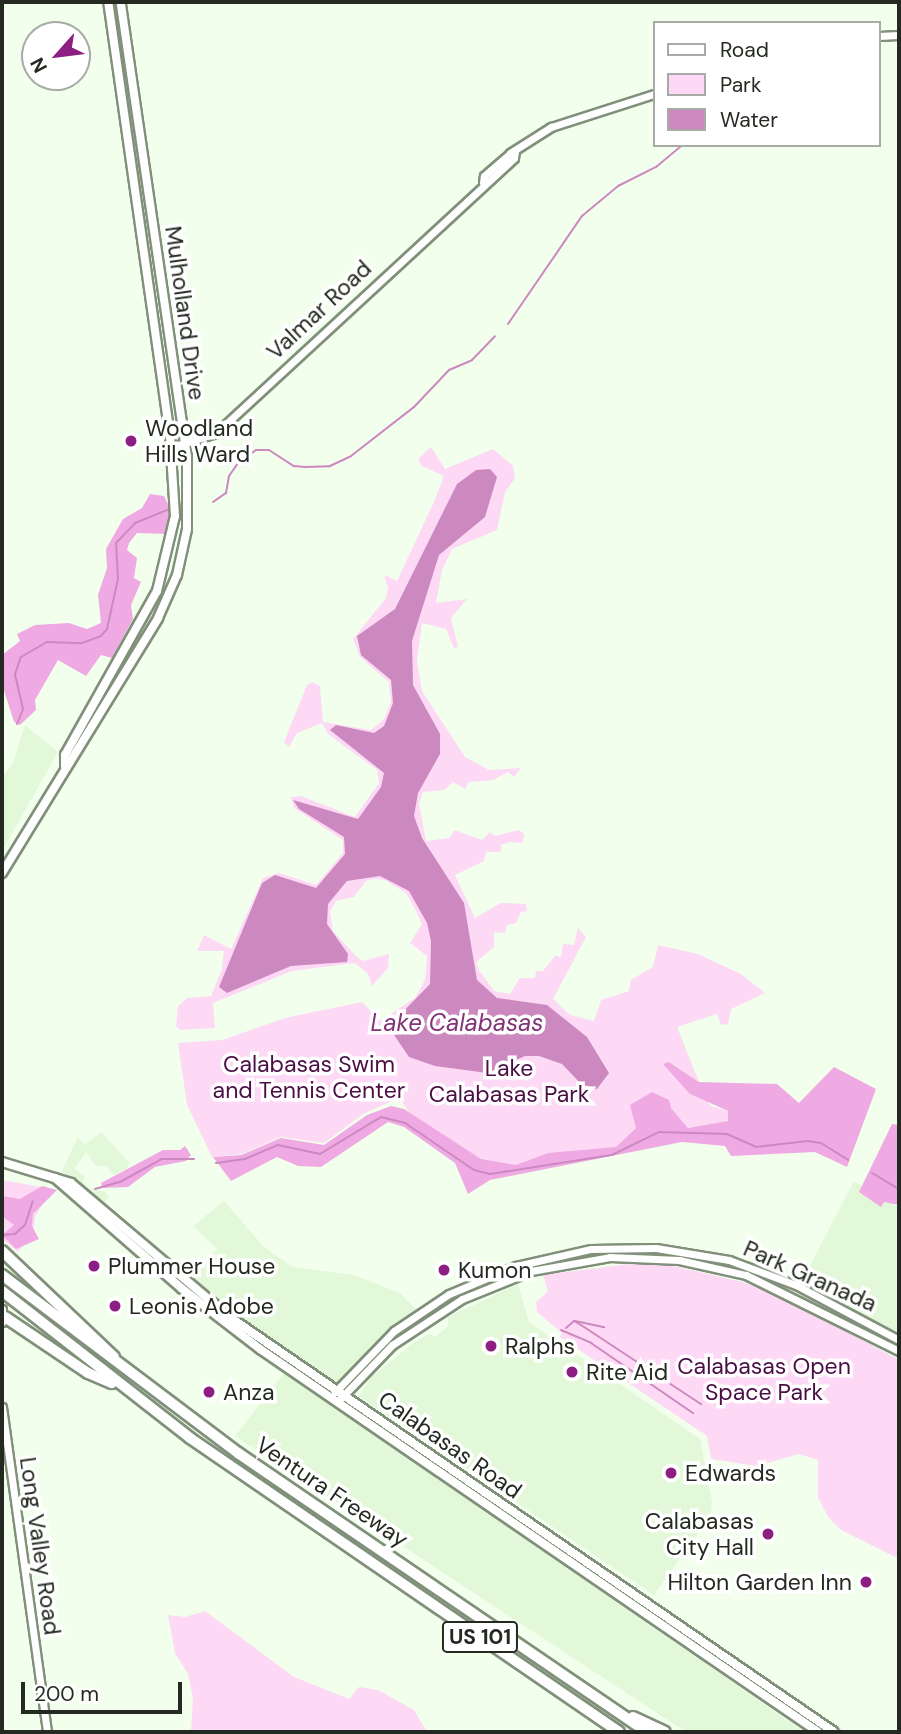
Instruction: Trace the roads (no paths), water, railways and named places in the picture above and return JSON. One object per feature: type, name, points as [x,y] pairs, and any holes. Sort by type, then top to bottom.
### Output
[{"type":"highway","points":[[2,1251],[103,1343],[126,1371]]},
{"type":"highway","name":"Ventura Freeway","points":[[2,1275],[238,1454],[648,1732]]},
{"type":"highway","name":"Ventura Freeway","points":[[2,1291],[126,1389],[251,1481],[619,1732]]},
{"type":"highway","points":[[3,1316],[88,1373],[126,1389]]},
{"type":"highway","points":[[611,1707],[665,1732]]},
{"type":"main road","name":"Mulholland Drive","points":[[65,766],[65,755],[152,601],[168,560],[176,501],[172,447],[108,2]]},
{"type":"main road","name":"Mulholland Drive","points":[[2,873],[65,766],[74,761],[158,618],[177,575],[189,506],[185,445],[121,2]]},
{"type":"main road","points":[[101,692],[111,698]]},
{"type":"main road","name":"Calabasas Road","points":[[2,1161],[55,1178],[87,1196],[204,1298],[407,1439],[505,1512],[811,1722],[834,1732]]},
{"type":"main road","name":"Calabasas Road","points":[[55,1178],[200,1303],[401,1447],[505,1512]]},
{"type":"main road","points":[[401,1447],[407,1439]]},
{"type":"main road","name":"Calabasas Road","points":[[811,1722],[818,1732]]},
{"type":"street","points":[[880,36],[899,35]]},
{"type":"street","name":"Valmar Road","points":[[172,447],[216,433],[483,182],[514,158],[515,152],[555,125],[652,95]]},
{"type":"street","name":"Park Granada","points":[[334,1400],[394,1331],[449,1294],[516,1266],[591,1249],[656,1248],[729,1260],[796,1285],[899,1340]]},
{"type":"street","name":"Park Granada","points":[[340,1392],[404,1336],[462,1299],[531,1271],[610,1257],[679,1260],[746,1275],[899,1351]]},
{"type":"street","name":"Long Valley Road","points":[[2,1408],[47,1732]]},
{"type":"water","name":"Lake Calabasas","points":[[490,469],[497,477],[485,517],[439,555],[412,641],[413,685],[440,734],[440,754],[418,793],[414,816],[422,838],[464,903],[477,980],[497,998],[547,1005],[587,1037],[609,1073],[597,1089],[581,1084],[562,1064],[539,1056],[525,1056],[487,1073],[435,1066],[409,1057],[394,1035],[393,1022],[430,984],[431,941],[427,923],[409,891],[380,876],[347,881],[328,904],[327,924],[348,954],[347,962],[291,966],[227,993],[219,987],[262,883],[275,875],[316,888],[345,854],[344,837],[299,809],[293,800],[358,819],[381,787],[384,773],[330,730],[336,725],[374,733],[384,726],[393,703],[391,680],[361,655],[357,636],[395,609],[457,484],[476,470]]},
{"type":"waterway","points":[[508,324],[582,216],[618,186],[656,167],[680,147]]},
{"type":"waterway","points":[[213,502],[226,493],[229,476],[238,463],[256,450],[269,450],[294,466],[305,467],[330,466],[351,456],[414,407],[449,370],[472,360],[495,336]]},
{"type":"waterway","points":[[17,724],[23,709],[15,674],[21,657],[47,642],[82,643],[101,636],[107,629],[118,579],[116,543],[135,523],[167,510]]},
{"type":"waterway","points":[[216,1163],[245,1159],[278,1145],[320,1154],[381,1117],[405,1123],[474,1170],[490,1174],[612,1155],[659,1132],[727,1134],[756,1147],[808,1141],[821,1143],[848,1160]]},
{"type":"waterway","points":[[95,1189],[120,1182],[162,1159],[194,1159]]},
{"type":"waterway","points":[[872,1173],[899,1189]]},
{"type":"waterway","points":[[2,1235],[15,1234],[25,1225],[33,1201]]},
{"type":"waterway","points":[[566,1328],[574,1321],[701,1404]]},
{"type":"waterway","points":[[575,1321],[604,1327]]},
{"type":"waterway","points":[[561,1330],[591,1343],[693,1413]]},
{"type":"place","name":"Woodland Hills Ward","points":[[131,441]]},
{"type":"place","name":"Plummer House","points":[[94,1266]]},
{"type":"place","name":"Kumon","points":[[444,1270]]},
{"type":"place","name":"Leonis Adobe","points":[[115,1306]]},
{"type":"place","name":"Ralphs","points":[[491,1346]]},
{"type":"place","name":"Rite Aid","points":[[572,1372]]},
{"type":"place","name":"Anza","points":[[209,1392]]},
{"type":"place","name":"Edwards","points":[[671,1473]]},
{"type":"place","name":"Calabasas City Hall","points":[[768,1534]]},
{"type":"place","name":"Hilton Garden Inn","points":[[866,1582]]},
{"type":"park label","name":"Calabasas Swim and Tennis Center","points":[[309,1077]]},
{"type":"park label","name":"Lake Calabasas Park","points":[[509,1081]]},
{"type":"park label","name":"Calabasas Open Space Park","points":[[764,1379]]}]
